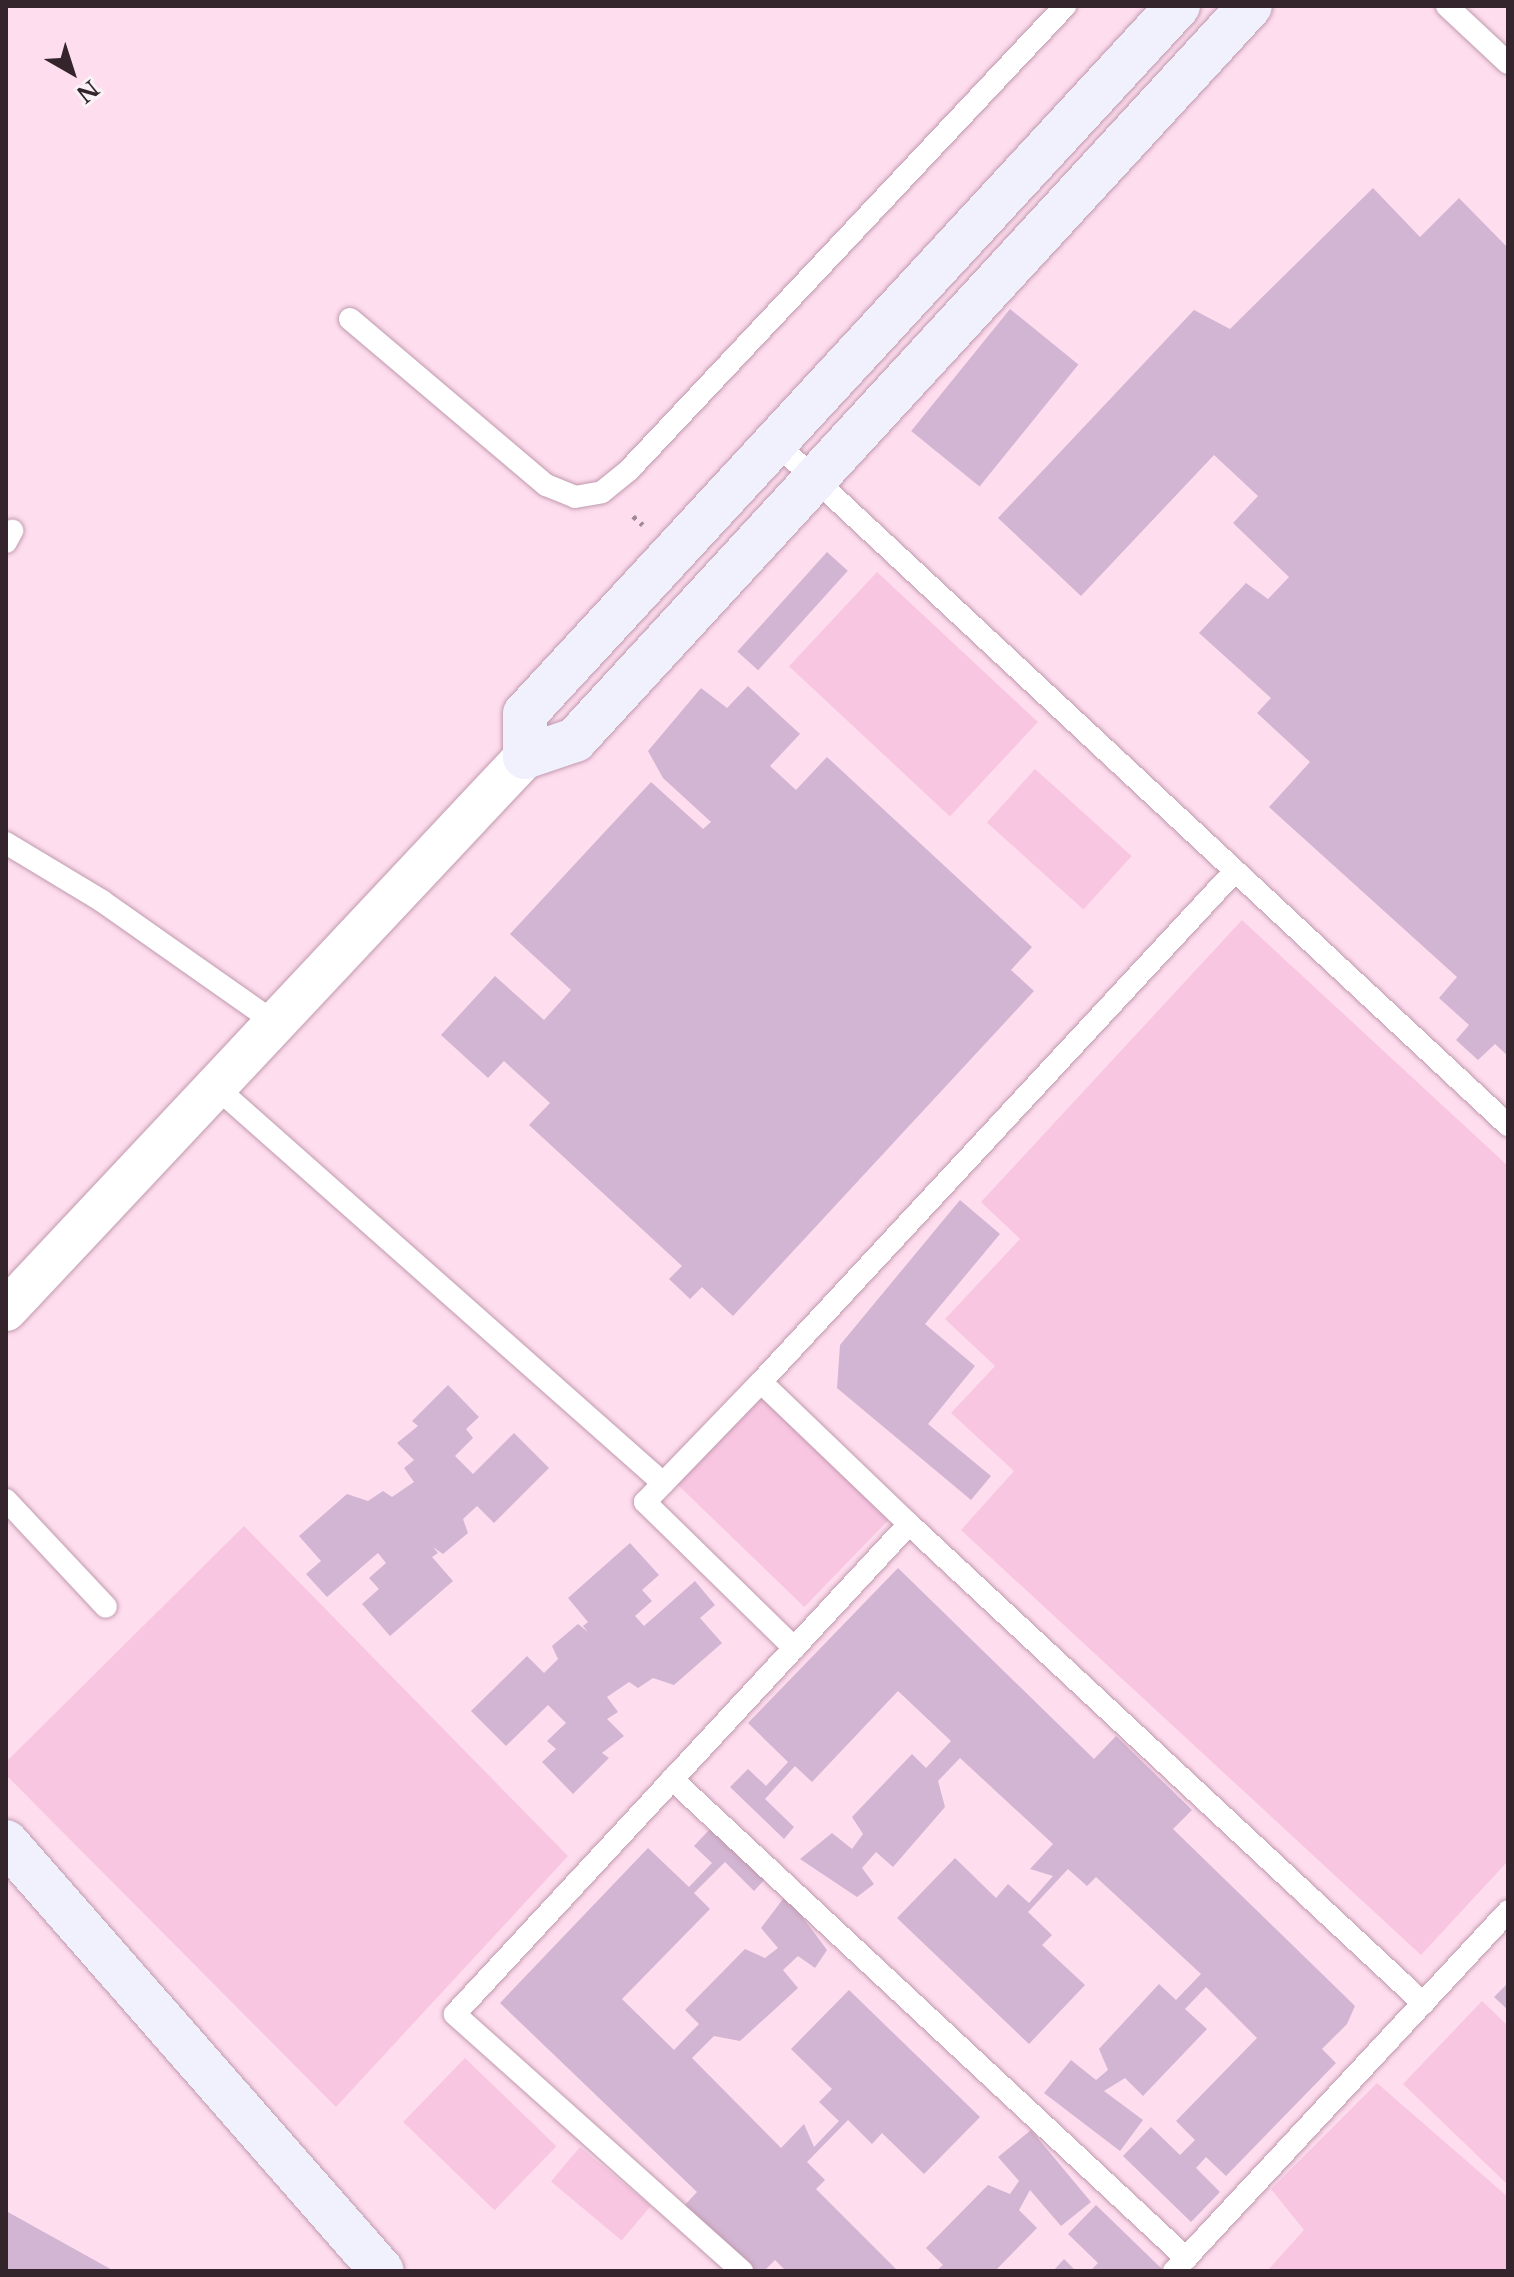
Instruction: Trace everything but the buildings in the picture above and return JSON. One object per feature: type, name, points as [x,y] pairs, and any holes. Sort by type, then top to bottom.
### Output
[{"type":"street","points":[[525,757],[525,714],[1178,6]]},
{"type":"street","points":[[6,1310],[525,757],[575,740],[1250,6]]},
{"type":"street","points":[[6,1842],[382,2271]]},
{"type":"lane","points":[[350,319],[546,485],[575,497],[602,492],[629,470],[1065,6]]},
{"type":"lane","points":[[1447,6],[1508,63]]},
{"type":"lane","points":[[775,442],[1508,1125]]},
{"type":"lane","points":[[6,843],[102,901],[277,1024]]},
{"type":"lane","points":[[794,1648],[645,1502],[761,1382],[1235,871]]},
{"type":"lane","points":[[217,1088],[663,1483]]},
{"type":"lane","points":[[761,1382],[1423,2003]]},
{"type":"lane","points":[[6,1500],[106,1607]]},
{"type":"lane","points":[[742,2271],[455,2014],[909,1524]]},
{"type":"lane","points":[[672,1779],[1180,2265],[1508,1911]]},
{"type":"shaded area","points":[[877,572],[1038,722],[950,816],[789,666]]},
{"type":"shaded area","points":[[1035,769],[1132,856],[1083,909],[987,823]]},
{"type":"shaded area","points":[[1242,920],[1508,1166],[1508,1861],[1421,1955],[961,1530],[1014,1471],[951,1413],[995,1366],[945,1319],[1020,1239],[981,1202]]},
{"type":"shaded area","points":[[761,1390],[892,1516],[804,1607],[673,1481]]},
{"type":"shaded area","points":[[244,1526],[568,1856],[336,2107],[6,1775],[6,1762]]},
{"type":"shaded area","points":[[1482,2001],[1508,2026],[1508,2185],[1403,2084]]},
{"type":"shaded area","points":[[465,2058],[556,2146],[495,2210],[403,2122]]},
{"type":"shaded area","points":[[1377,2083],[1508,2197],[1508,2271],[1267,2271],[1304,2230],[1271,2189]]},
{"type":"shaded area","points":[[580,2147],[650,2206],[622,2241],[551,2181]]}]
